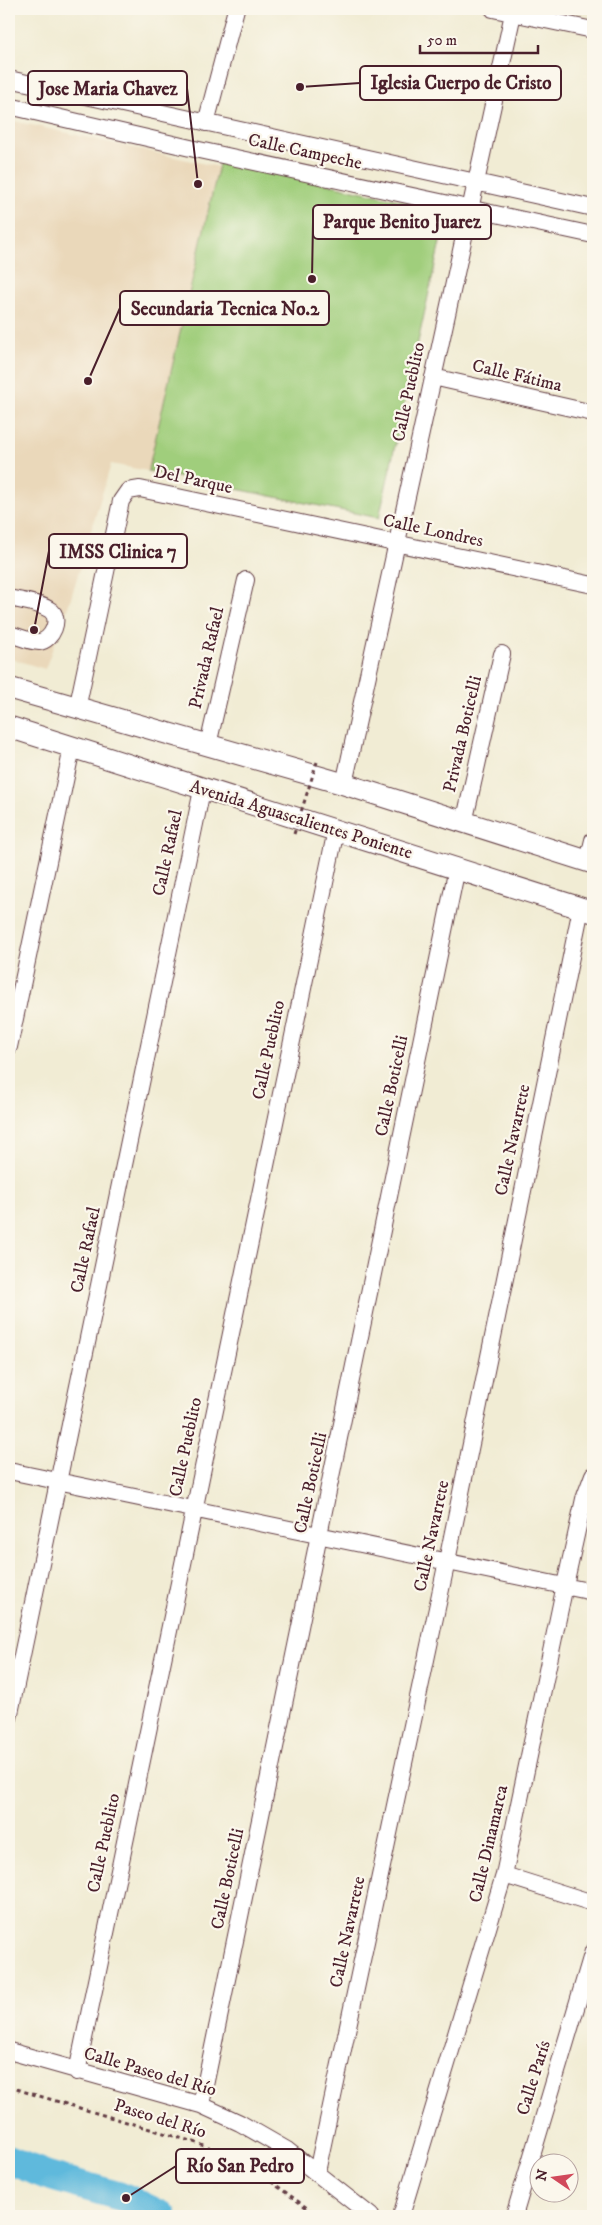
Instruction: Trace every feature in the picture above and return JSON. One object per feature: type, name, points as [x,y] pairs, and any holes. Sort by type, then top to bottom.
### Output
[{"type":"main road","points":[[9,688],[344,784],[591,862]]},
{"type":"main road","name":"Avenida Aguascalientes Poniente","points":[[9,728],[587,910]]},
{"type":"street","points":[[206,123],[236,9]]},
{"type":"street","points":[[493,9],[514,11],[593,30]]},
{"type":"street","name":"Calle Pueblito","points":[[344,784],[514,11]]},
{"type":"street","name":"Calle Campeche","points":[[9,79],[593,208]]},
{"type":"street","name":"Calle Campeche","points":[[9,106],[199,150],[593,235]]},
{"type":"street","name":"Calle Fátima","points":[[433,377],[593,413]]},
{"type":"street","name":"Del Parque","points":[[77,709],[121,501],[128,491],[140,489],[265,515]]},
{"type":"street","name":"Calle Londres","points":[[265,515],[593,585]]},
{"type":"street","name":"Privada Rafael","points":[[208,745],[246,580]]},
{"type":"street","points":[[9,598],[49,609],[54,614],[55,623],[52,634],[46,640],[37,642],[9,634]]},
{"type":"street","name":"Privada Boticelli","points":[[464,823],[502,654]]},
{"type":"street","points":[[9,1047],[72,748]]},
{"type":"street","name":"Calle Rafael","points":[[9,1718],[202,790]]},
{"type":"street","name":"Calle Pueblito","points":[[77,2072],[336,830]]},
{"type":"street","points":[[591,862],[593,840]]},
{"type":"street","name":"Calle Boticelli","points":[[201,2105],[457,868]]},
{"type":"street","name":"Calle Navarrete","points":[[317,2172],[587,910]]},
{"type":"street","points":[[9,1471],[593,1592]]},
{"type":"street","name":"Calle Dinamarca","points":[[401,2216],[504,1875],[584,1499],[593,1475]]},
{"type":"street","points":[[504,1875],[593,1903]]},
{"type":"street","name":"Calle París","points":[[514,2216],[593,1951]]},
{"type":"street","name":"Calle Paseo del Río","points":[[9,2051],[77,2072],[201,2105],[240,2123],[287,2150],[371,2216]]},
{"type":"path","points":[[294,834],[317,762]]},
{"type":"path","name":"Paseo del Río","points":[[9,2087],[197,2143],[247,2164],[318,2216]]},
{"type":"shaded area","points":[[9,120],[219,167],[148,471],[111,464],[70,601],[45,669],[9,658]]},
{"type":"green space","points":[[220,160],[447,211],[379,518],[148,471]]},
{"type":"waterway","points":[[9,2160],[46,2175],[126,2198],[163,2216]]},
{"type":"place","name":"Iglesia Cuerpo de Cristo","points":[[300,87]]},
{"type":"place","name":"Jose Maria Chavez","points":[[198,184]]},
{"type":"place","name":"Parque Benito Juarez","points":[[312,279]]},
{"type":"place","name":"Secundaria Tecnica No.2","points":[[88,381]]},
{"type":"place","name":"IMSS Clinica 7","points":[[34,630]]},
{"type":"place","name":"Río San Pedro","points":[[126,2198]]}]
